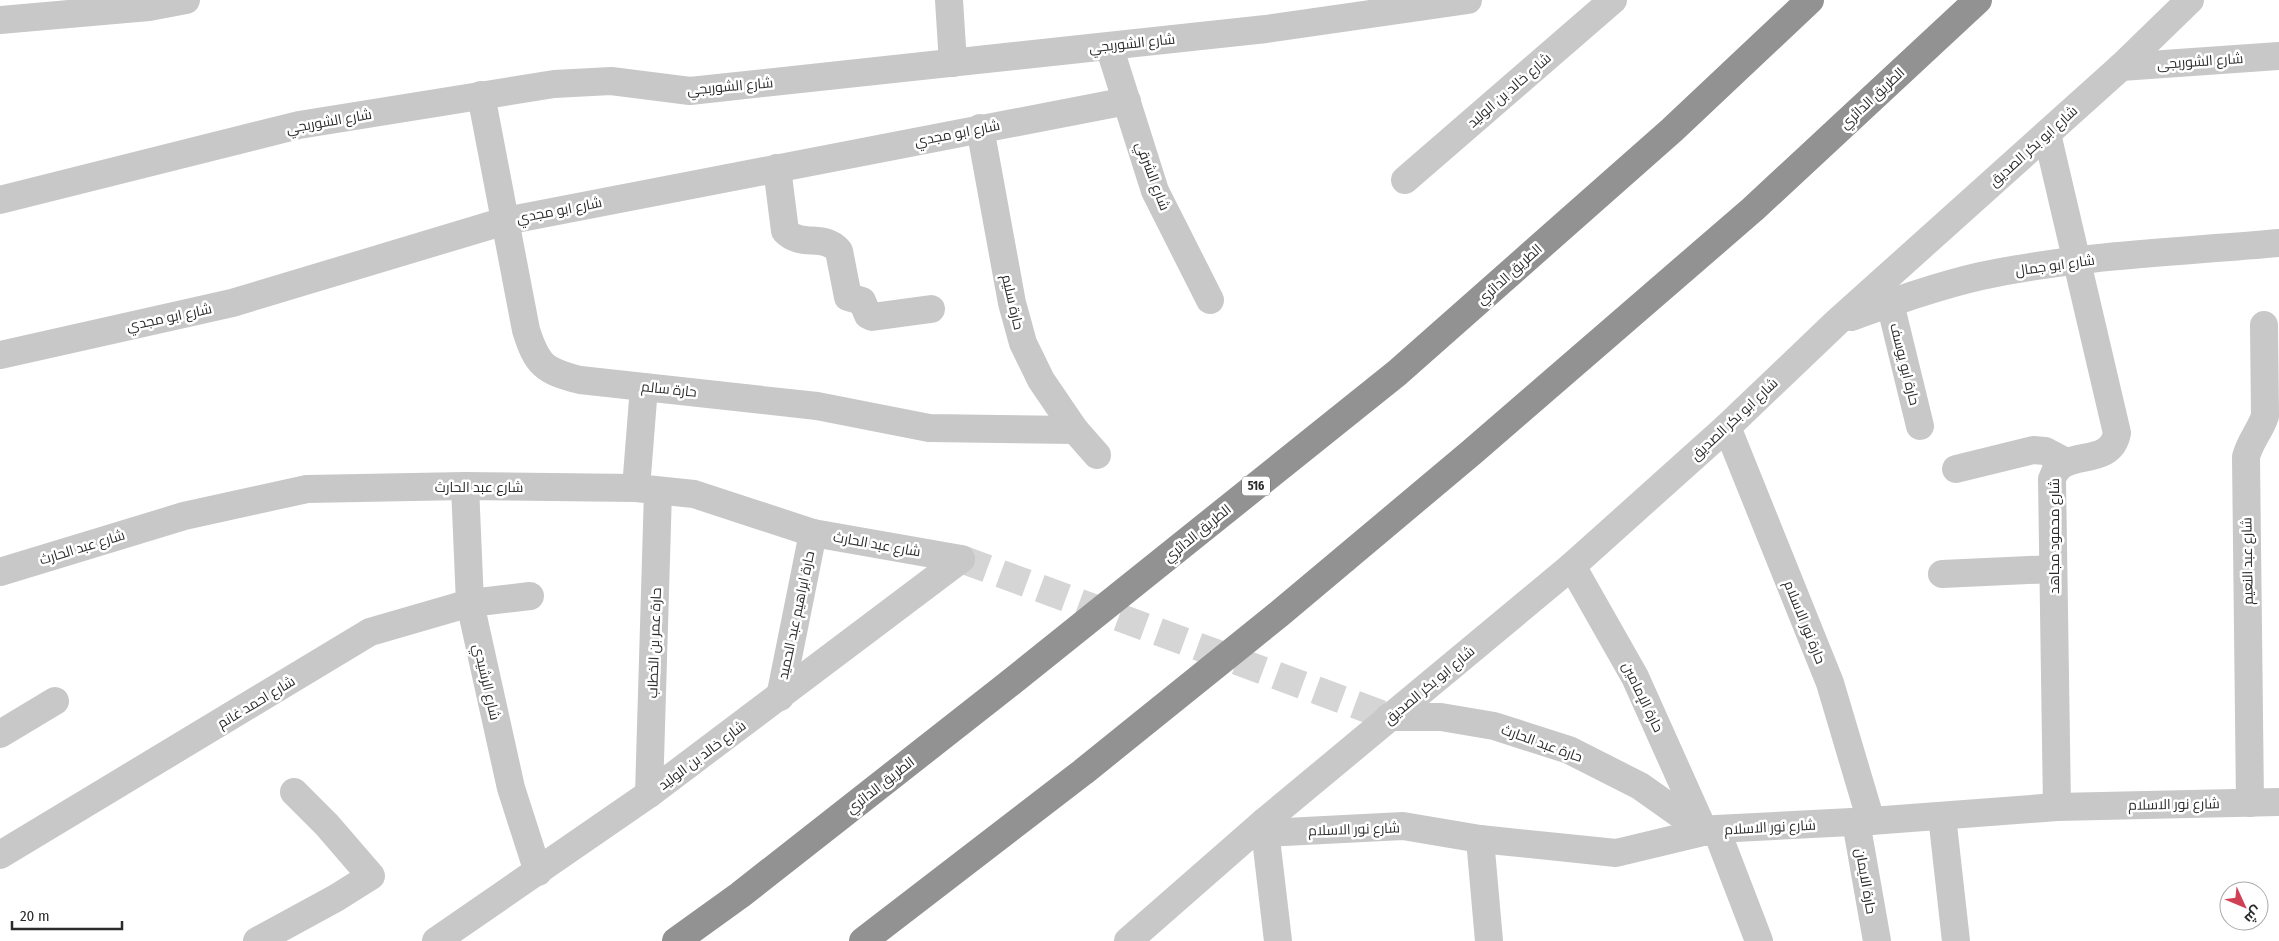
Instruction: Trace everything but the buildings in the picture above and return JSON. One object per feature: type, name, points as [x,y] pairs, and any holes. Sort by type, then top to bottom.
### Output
[{"type":"highway","name":"الطريق الدائري","points":[[676,941],[740,895],[989,700],[1397,373],[1672,130],[1810,0]]},
{"type":"highway","name":"الطريق الدائري","points":[[863,941],[1121,742],[1279,614],[1458,464],[1753,209],[1978,0]]},
{"type":"street","points":[[5,13],[42,8],[149,7],[186,0]]},
{"type":"street","points":[[949,0],[954,63]]},
{"type":"street","name":"شارع الشوربجي","points":[[0,200],[299,125],[554,84],[611,81],[690,91],[1266,29],[1468,0]]},
{"type":"street","name":"شارع خالد بن الوليد","points":[[1405,180],[1613,0]]},
{"type":"street","name":"شارع ابو بكر الصديق","points":[[1128,941],[1264,827],[1389,717],[1572,566],[1727,427],[1837,322],[2121,67],[2190,0]]},
{"type":"street","name":"شارع الشرقي","points":[[1109,46],[1155,191],[1210,300]]},
{"type":"street","name":"شارع الشوربجى","points":[[2121,67],[2279,56]]},
{"type":"street","name":"حارة سالم","points":[[481,95],[526,330],[534,355],[554,374],[580,380],[816,406],[929,428],[1075,430]]},
{"type":"street","name":"شارع ابو مجدي","points":[[0,354],[232,303],[505,221],[1127,101]]},
{"type":"street","name":"حارة سليم","points":[[980,128],[1012,303],[1023,343],[1041,380],[1075,430],[1097,455]]},
{"type":"street","name":"شارع محمود مجاهد","points":[[2047,134],[2117,433],[2115,443],[2108,450],[2066,462],[2059,466],[2052,479],[2057,807]]},
{"type":"street","points":[[777,168],[785,232],[792,238],[800,241],[828,242],[834,245],[839,251],[848,297],[862,302],[868,315],[872,317],[931,309]]},
{"type":"street","name":"شارع ابو جمال","points":[[1837,322],[1890,303],[1980,276],[2076,261],[2279,243]]},
{"type":"street","name":"حارة ابو يوسف","points":[[1890,303],[1920,426]]},
{"type":"street","name":"شارع عبد النعيم","points":[[2250,803],[2246,457],[2249,446],[2261,427],[2265,416],[2264,325]]},
{"type":"street","name":"حارة عمر بن الخطاب","points":[[644,386],[647,490],[649,794]]},
{"type":"street","name":"حارة نور الاسلام","points":[[1727,427],[1830,683],[1863,822]]},
{"type":"street","points":[[1956,469],[2033,450],[2045,451],[2066,462]]},
{"type":"street","name":"شارع عبد الحارث","points":[[0,572],[184,516],[308,489],[465,486],[647,490],[694,494],[813,533],[961,559]]},
{"type":"street","name":"شارع الرشيدي","points":[[465,486],[470,603],[511,788],[538,872]]},
{"type":"street","name":"حارة ابراهيم عبد الحميد","points":[[780,697],[813,533]]},
{"type":"street","name":"شارع خالد بن الوليد","points":[[436,941],[649,794],[961,559]]},
{"type":"street","name":"حارة الإمامين","points":[[1572,566],[1635,676],[1711,831],[1758,941]]},
{"type":"street","points":[[1942,574],[2053,569]]},
{"type":"street","name":"شارع احمد غانم","points":[[0,855],[370,632],[470,603],[530,596]]},
{"type":"street","points":[[0,734],[55,701]]},
{"type":"street","name":"حارة عبد الحارث","points":[[1389,717],[1441,717],[1494,726],[1569,750],[1640,786],[1711,831]]},
{"type":"street","points":[[271,938],[371,876],[327,825],[294,792]]},
{"type":"street","name":"شارع نور الاسلام","points":[[1264,827],[1403,826],[1480,839],[1616,853],[1711,831],[1863,822],[2057,807],[2279,802]]},
{"type":"street","points":[[1942,816],[1956,941]]},
{"type":"street","name":"حارة الايمان","points":[[1863,822],[1877,941]]},
{"type":"street","points":[[1264,827],[1278,941]]},
{"type":"street","points":[[1480,839],[1489,941]]},
{"type":"tunnel","points":[[961,559],[1389,717]]}]
